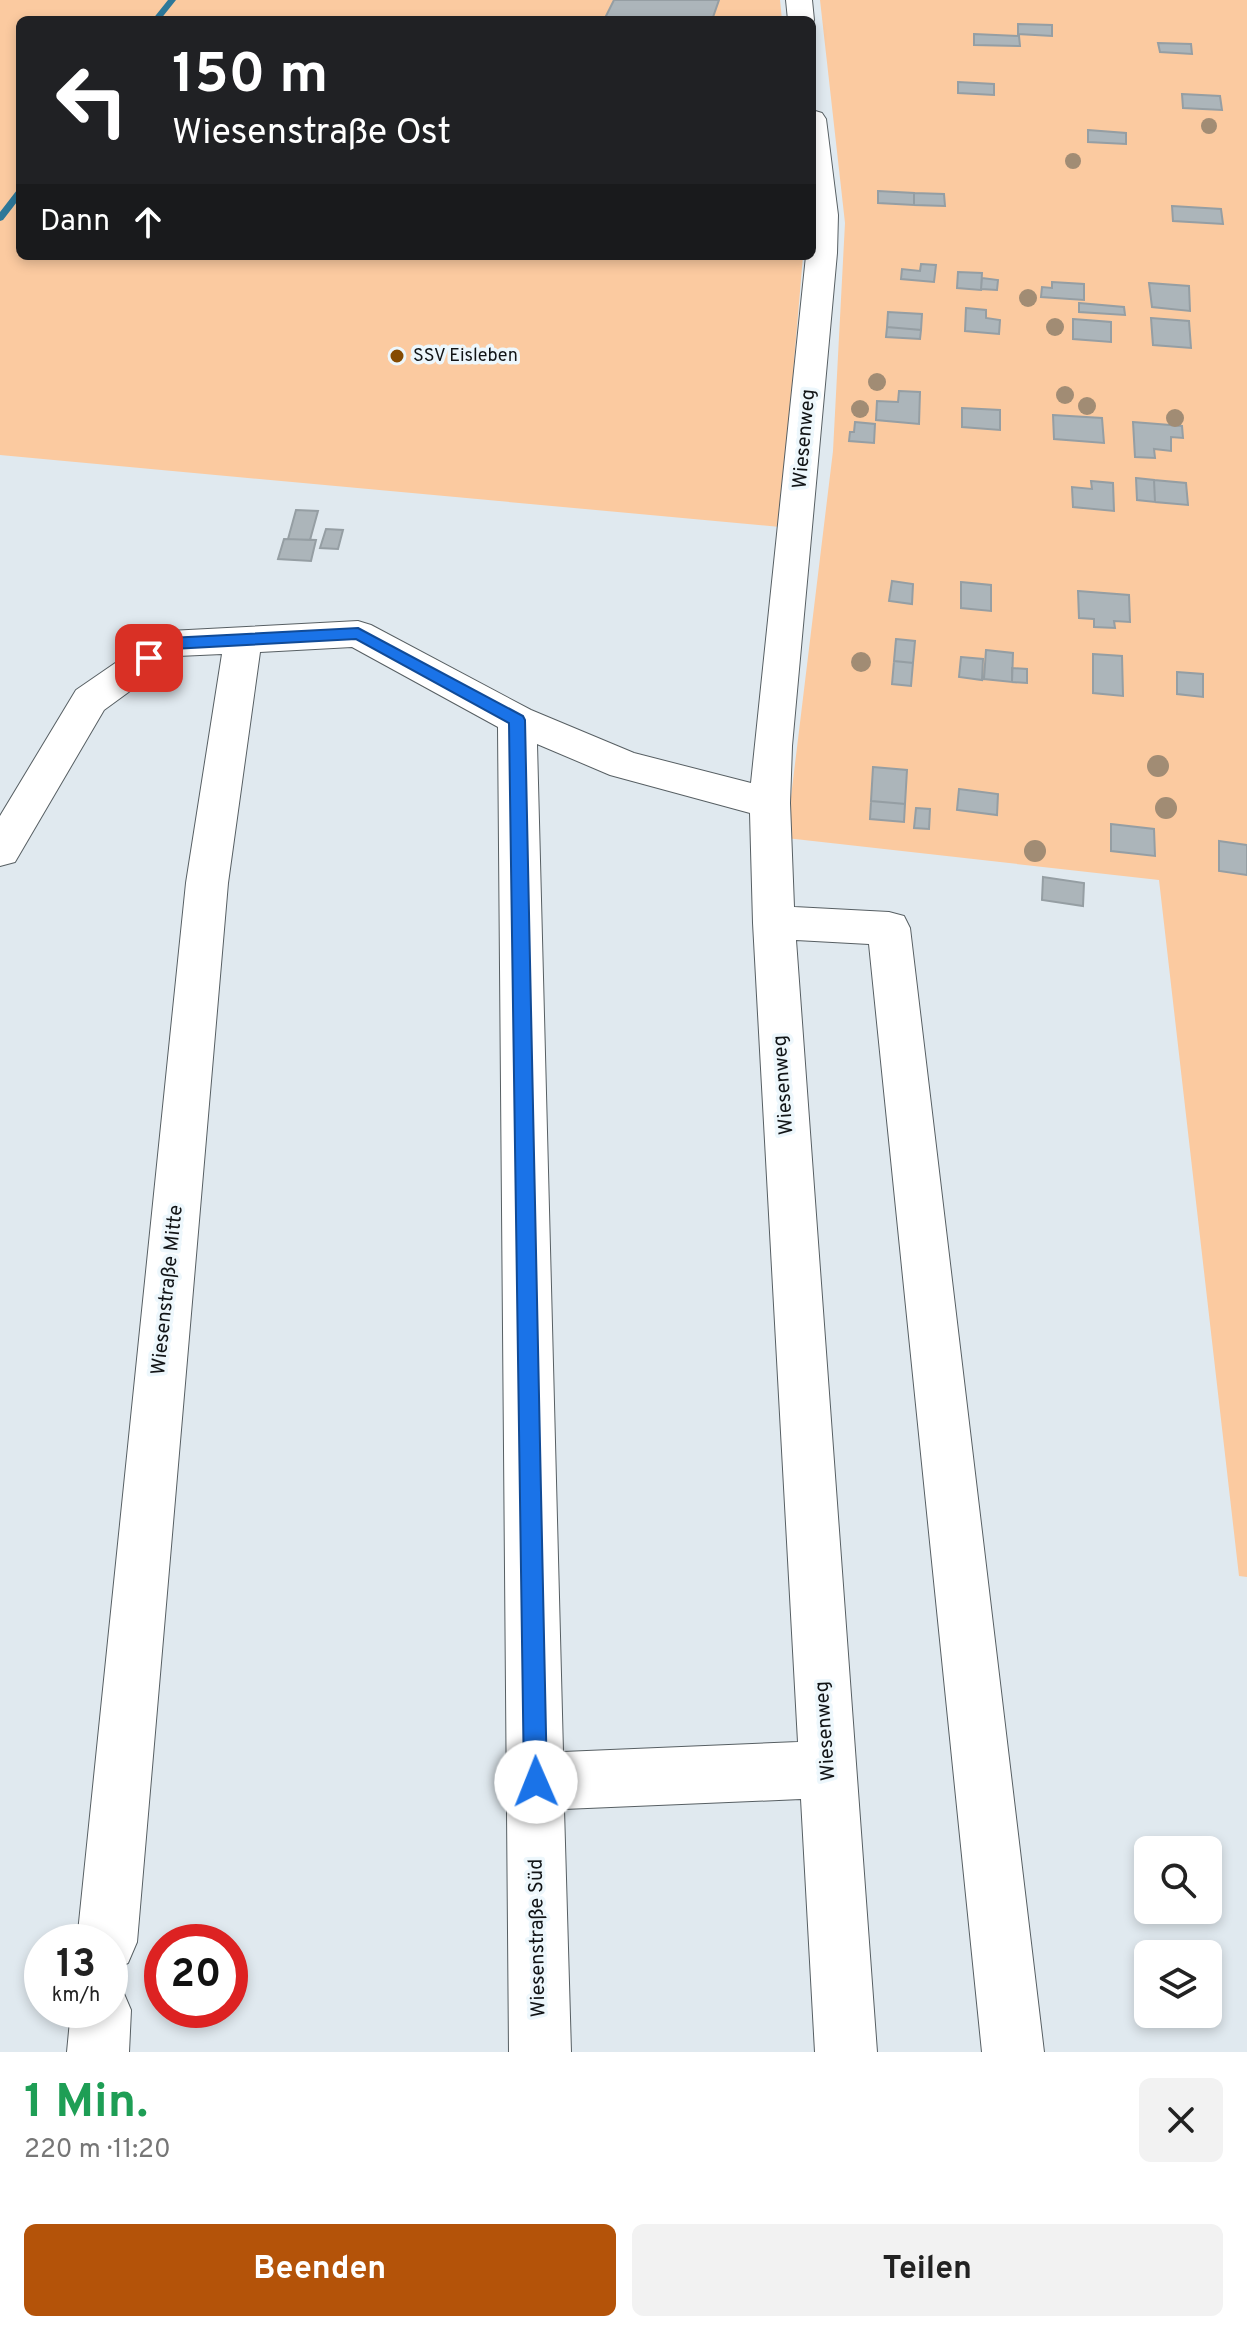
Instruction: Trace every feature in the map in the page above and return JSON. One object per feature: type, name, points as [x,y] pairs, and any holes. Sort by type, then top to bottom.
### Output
[{"type":"street","name":"Wiesenweg","points":[[816,154],[823,215],[822,253],[772,746],[770,803],[774,923],[846,2052]]},
{"type":"street","points":[[0,851],[90,700],[169,644],[358,634],[517,720],[624,765],[770,803]]},
{"type":"street","name":"Wiesenstraße Mitte","points":[[109,1924],[207,883],[243,640]]},
{"type":"street","name":"Wiesenstraße Süd","points":[[517,720],[540,2052]]},
{"type":"street","points":[[774,923],[889,928],[1013,2052]]},
{"type":"street","points":[[536,1782],[828,1769]]},
{"type":"street","points":[[98,2052],[100,2028]]},
{"type":"shaded area","name":"SSV Eisleben","points":[[0,0],[780,0],[782,16],[16,16],[16,260],[803,260],[780,527],[0,455]]},
{"type":"shaded area","points":[[820,0],[1247,0],[1247,1577],[1239,1576],[1159,880],[786,838],[833,451],[845,223]]},
{"type":"building","points":[[614,0],[719,0],[713,16],[606,16]]},
{"type":"building","points":[[1018,24],[1052,25],[1052,36],[1018,34]]},
{"type":"building","points":[[974,34],[1019,36],[1020,46],[974,45]]},
{"type":"building","points":[[1158,43],[1191,44],[1192,54],[1160,52]]},
{"type":"building","points":[[958,82],[994,84],[994,95],[958,93]]},
{"type":"building","points":[[1182,94],[1220,96],[1222,110],[1183,108]]},
{"type":"building","points":[[1088,130],[1126,133],[1126,144],[1088,142]]},
{"type":"building","points":[[878,191],[914,193],[914,205],[878,203]]},
{"type":"building","points":[[914,193],[944,194],[945,206],[914,205]]},
{"type":"building","points":[[1172,206],[1221,209],[1223,224],[1173,221]]},
{"type":"building","points":[[921,264],[936,265],[934,282],[901,279],[902,269],[920,271]]},
{"type":"building","points":[[958,272],[982,273],[981,290],[957,288]]},
{"type":"building","points":[[982,278],[998,280],[997,290],[981,289]]},
{"type":"building","points":[[1052,282],[1084,284],[1084,300],[1041,297],[1042,287],[1052,288]]},
{"type":"building","points":[[1149,283],[1189,286],[1190,311],[1152,307]]},
{"type":"building","points":[[1079,303],[1124,307],[1125,315],[1079,312]]},
{"type":"building","points":[[966,308],[986,310],[986,318],[1000,320],[999,334],[965,331]]},
{"type":"building","points":[[888,312],[922,314],[921,330],[887,327]]},
{"type":"building","points":[[1151,318],[1189,321],[1191,348],[1153,345]]},
{"type":"building","points":[[1073,319],[1111,322],[1111,342],[1073,339]]},
{"type":"building","points":[[887,327],[921,330],[920,339],[886,337]]},
{"type":"building","points":[[899,391],[920,392],[919,424],[876,420],[877,401],[898,402]]},
{"type":"building","points":[[962,408],[1000,410],[1000,430],[962,427]]},
{"type":"building","points":[[1053,415],[1102,418],[1104,443],[1054,439]]},
{"type":"building","points":[[855,422],[875,424],[874,443],[849,441]]},
{"type":"building","points":[[1133,422],[1182,426],[1183,438],[1171,437],[1171,451],[1154,449],[1155,458],[1135,457]]},
{"type":"building","points":[[1136,478],[1154,480],[1155,502],[1137,500]]},
{"type":"building","points":[[1154,480],[1186,483],[1188,505],[1155,502]]},
{"type":"building","points":[[1091,481],[1113,483],[1114,511],[1073,507],[1072,487],[1092,489]]},
{"type":"building","points":[[296,510],[318,511],[310,540],[288,539]]},
{"type":"building","points":[[326,529],[343,530],[338,549],[320,548]]},
{"type":"building","points":[[284,539],[316,540],[311,561],[278,559]]},
{"type":"building","points":[[892,581],[913,584],[912,604],[889,601]]},
{"type":"building","points":[[961,582],[991,585],[991,611],[961,608]]},
{"type":"building","points":[[1078,591],[1129,595],[1130,622],[1114,621],[1115,628],[1094,627],[1094,619],[1079,618]]},
{"type":"building","points":[[896,639],[915,641],[913,663],[894,661]]},
{"type":"building","points":[[986,650],[1013,653],[1012,682],[984,679]]},
{"type":"building","points":[[1093,654],[1122,656],[1123,696],[1093,693]]},
{"type":"building","points":[[961,657],[983,659],[982,680],[959,677]]},
{"type":"building","points":[[894,661],[913,663],[911,686],[892,684]]},
{"type":"building","points":[[1012,668],[1027,669],[1027,683],[1012,682]]},
{"type":"building","points":[[1177,672],[1203,674],[1203,697],[1177,694]]},
{"type":"building","points":[[873,767],[907,770],[905,804],[871,801]]},
{"type":"building","points":[[959,789],[998,794],[997,815],[957,810]]},
{"type":"building","points":[[871,801],[905,804],[904,822],[870,819]]},
{"type":"building","points":[[916,808],[930,809],[929,829],[914,828]]},
{"type":"building","points":[[1111,824],[1154,829],[1155,856],[1111,851]]},
{"type":"building","points":[[1219,841],[1247,845],[1247,875],[1219,871]]},
{"type":"building","points":[[1043,877],[1084,883],[1083,906],[1042,900]]},
{"type":"waterway","points":[[159,16],[172,0]]},
{"type":"waterway","points":[[0,218],[16,197]]},
{"type":"place","name":"SSV Eisleben","points":[[397,356]]},
{"type":"route","points":[[149,658],[169,644],[358,634],[517,720],[536,1782]]}]
